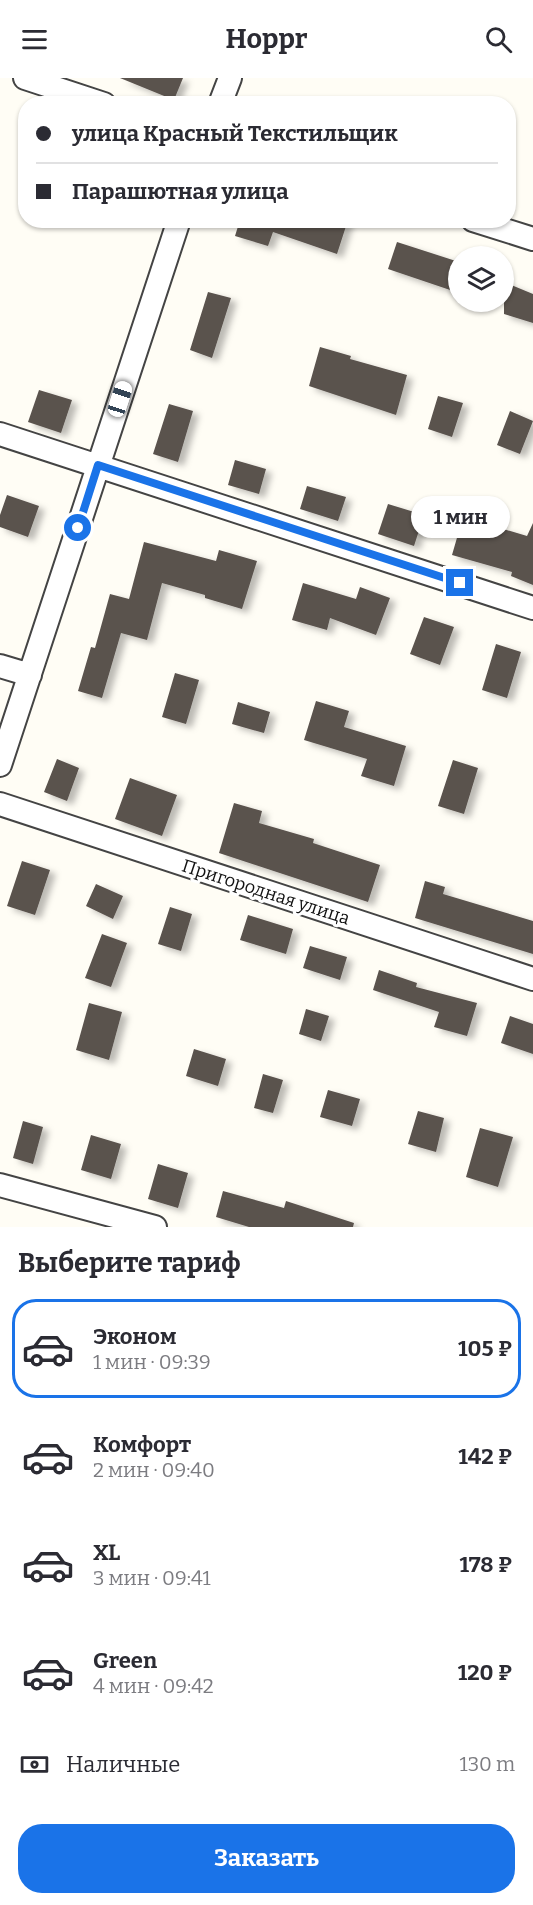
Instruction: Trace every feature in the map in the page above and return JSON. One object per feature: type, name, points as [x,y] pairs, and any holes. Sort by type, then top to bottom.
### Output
[{"type":"street","points":[[26,78],[80,96]]},
{"type":"street","points":[[223,96],[230,78]]},
{"type":"street","points":[[0,765],[176,228]]},
{"type":"street","points":[[498,228],[533,239]]},
{"type":"street","points":[[0,434],[533,608]]},
{"type":"street","points":[[0,666],[30,675]]},
{"type":"street","name":"Пригородная улица","points":[[0,804],[533,979]]},
{"type":"street","points":[[0,1185],[155,1227]]},
{"type":"building","points":[[120,78],[183,78],[176,96],[164,96]]},
{"type":"building","points":[[238,228],[345,228],[337,254],[273,232],[268,246],[235,236]]},
{"type":"building","points":[[397,242],[448,258],[448,289],[388,269]]},
{"type":"building","points":[[514,286],[533,294],[533,323],[504,314],[504,312],[514,312]]},
{"type":"building","points":[[208,292],[231,298],[212,358],[190,350]]},
{"type":"building","points":[[320,347],[351,356],[350,359],[407,375],[396,415],[309,386]]},
{"type":"building","points":[[39,390],[72,400],[61,433],[28,422]]},
{"type":"building","points":[[438,396],[463,403],[452,437],[428,429]]},
{"type":"building","points":[[169,404],[193,411],[178,462],[153,454]]},
{"type":"building","points":[[510,411],[533,421],[520,454],[497,445]]},
{"type":"building","points":[[235,460],[266,469],[259,494],[228,485]]},
{"type":"building","points":[[307,486],[346,497],[338,521],[300,509]]},
{"type":"building","points":[[7,495],[39,506],[28,537],[0,527],[0,515]]},
{"type":"building","points":[[388,504],[424,515],[414,546],[378,534]]},
{"type":"building","points":[[463,517],[527,536],[533,523],[533,585],[511,576],[512,572],[452,555]]},
{"type":"building","points":[[144,542],[216,561],[219,550],[257,561],[242,609],[205,598],[205,595],[162,583],[147,640],[121,633],[102,698],[78,691],[91,647],[95,648],[110,594],[129,599]]},
{"type":"building","points":[[303,583],[356,599],[360,587],[390,598],[376,635],[330,618],[327,630],[292,620]]},
{"type":"building","points":[[424,617],[454,627],[440,665],[410,654]]},
{"type":"building","points":[[496,644],[521,652],[507,698],[482,690]]},
{"type":"building","points":[[175,673],[199,680],[186,724],[162,717]]},
{"type":"building","points":[[316,701],[349,711],[344,727],[406,746],[394,786],[361,776],[367,759],[304,740]]},
{"type":"building","points":[[238,702],[270,712],[264,733],[232,724]]},
{"type":"building","points":[[57,759],[79,768],[67,801],[44,792]]},
{"type":"building","points":[[453,760],[478,768],[464,814],[438,806]]},
{"type":"building","points":[[130,778],[177,795],[162,836],[115,819]]},
{"type":"building","points":[[234,803],[262,811],[259,823],[314,839],[313,843],[380,865],[368,902],[219,853]]},
{"type":"building","points":[[22,861],[50,870],[35,915],[7,906]]},
{"type":"building","points":[[425,881],[445,887],[443,894],[533,921],[533,954],[415,918]]},
{"type":"building","points":[[96,884],[123,896],[113,919],[86,906]]},
{"type":"building","points":[[170,907],[192,914],[181,951],[158,944]]},
{"type":"building","points":[[248,915],[293,929],[286,954],[240,940]]},
{"type":"building","points":[[102,934],[127,943],[111,987],[85,978]]},
{"type":"building","points":[[310,946],[347,957],[340,980],[303,968]]},
{"type":"building","points":[[379,970],[417,983],[416,987],[477,1003],[467,1036],[434,1027],[439,1012],[373,990]]},
{"type":"building","points":[[89,1003],[122,1012],[109,1060],[76,1050]]},
{"type":"building","points":[[306,1009],[329,1016],[321,1041],[299,1034]]},
{"type":"building","points":[[510,1016],[533,1024],[533,1054],[501,1043]]},
{"type":"building","points":[[194,1049],[226,1059],[218,1086],[186,1076]]},
{"type":"building","points":[[263,1074],[283,1080],[273,1113],[254,1108]]},
{"type":"building","points":[[328,1090],[360,1099],[352,1126],[320,1117]]},
{"type":"building","points":[[418,1111],[444,1118],[436,1152],[408,1144]]},
{"type":"building","points":[[23,1121],[43,1127],[33,1164],[13,1158]]},
{"type":"building","points":[[480,1128],[513,1137],[498,1187],[466,1177]]},
{"type":"building","points":[[91,1135],[121,1144],[111,1179],[81,1170]]},
{"type":"building","points":[[158,1164],[188,1173],[178,1208],[148,1199]]},
{"type":"building","points":[[223,1191],[284,1208],[286,1201],[354,1223],[353,1227],[249,1227],[216,1217]]},
{"type":"route","points":[[78,528],[98,465],[460,583]]}]
